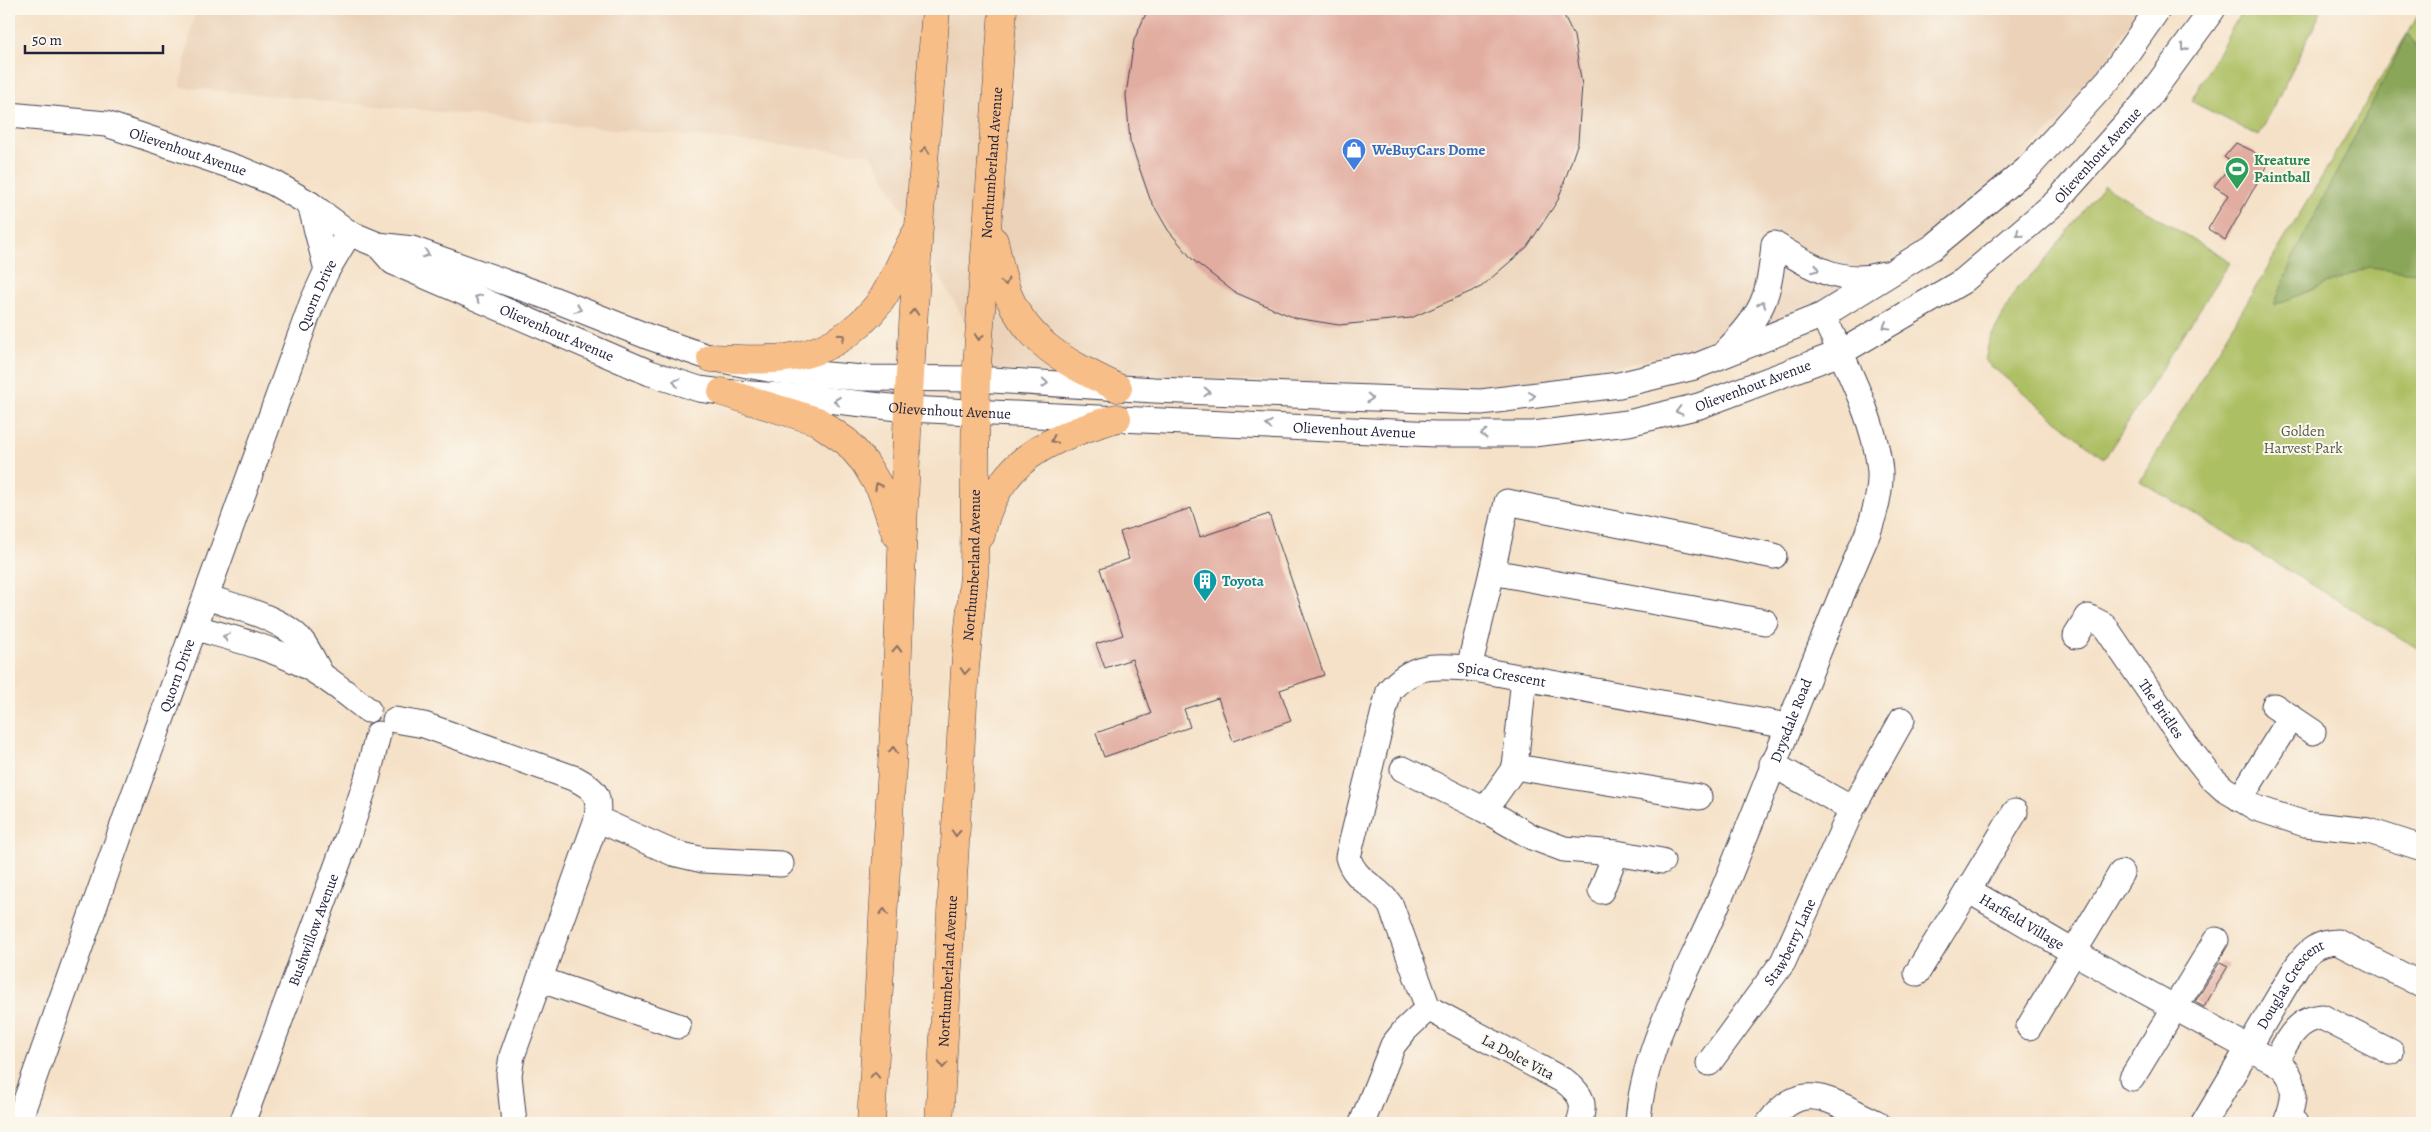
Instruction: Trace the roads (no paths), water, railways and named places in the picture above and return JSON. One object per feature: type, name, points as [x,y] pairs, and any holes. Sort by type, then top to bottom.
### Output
[{"type":"main road","points":[[872,1123],[895,718],[908,409],[919,226],[936,9]]},
{"type":"main road","name":"Northumberland Avenue","points":[[939,1123],[965,669],[974,575],[974,411],[1004,9]]},
{"type":"main road","points":[[988,218],[1009,296],[1027,327],[1037,340],[1055,355],[1118,388]]},
{"type":"main road","points":[[711,358],[774,360],[804,355],[839,340],[872,312],[880,302],[919,226]]},
{"type":"main road","points":[[722,392],[817,421],[848,442],[865,463],[881,490],[901,548]]},
{"type":"main road","points":[[974,575],[988,508],[999,488],[1018,464],[1040,447],[1069,432],[1116,418]]},
{"type":"street","name":"Olievenhout Avenue","points":[[9,115],[106,124],[240,169],[274,183],[310,204],[349,233],[378,246],[412,249],[553,299],[649,337],[711,358],[779,371],[863,378],[976,379],[1118,388],[1481,402],[1619,386],[1694,367],[1823,315],[1933,246],[2027,169],[2109,79],[2158,9]]},
{"type":"street","name":"Olievenhout Avenue","points":[[378,246],[393,262],[650,373],[699,389],[908,409],[1435,434],[1533,434],[1628,424],[1699,406],[1840,352],[1963,282],[2056,202],[2145,102],[2212,9]]},
{"type":"street","points":[[310,204],[327,270]]},
{"type":"street","name":"Quorn Drive","points":[[18,1123],[312,303],[327,270],[349,233]]},
{"type":"street","points":[[1722,355],[1750,328],[1762,307],[1772,273],[1774,244],[1808,265],[1839,278],[1870,278],[1893,271]]},
{"type":"street","name":"Drysdale Road","points":[[1638,1123],[1639,1102],[1643,1085],[1661,1030],[1719,900],[1772,764],[1868,535],[1876,502],[1880,473],[1873,432],[1823,315]]},
{"type":"street","points":[[1468,668],[1507,502],[1774,556]]},
{"type":"street","points":[[1492,572],[1765,622]]},
{"type":"street","points":[[206,597],[277,622],[292,632],[303,643],[321,674]]},
{"type":"street","name":"The Bridles","points":[[2086,618],[2101,622],[2109,630],[2186,745],[2212,778],[2240,799],[2256,808],[2306,824],[2369,831],[2422,848]]},
{"type":"street","points":[[196,628],[282,654],[321,674],[368,710],[376,705],[385,706],[393,711],[387,727],[424,725],[576,779],[589,786],[596,793],[600,802],[597,819],[541,980],[512,1056],[509,1082],[514,1123]]},
{"type":"street","name":"Spica Crescent","points":[[1428,1008],[1386,898],[1355,875],[1348,857],[1389,691],[1401,678],[1416,670],[1433,666],[1468,668],[1788,726]]},
{"type":"street","points":[[1485,810],[1515,767],[1524,677]]},
{"type":"street","points":[[2240,799],[2282,712],[2313,732]]},
{"type":"street","name":"Stawberry Lane","points":[[1710,1063],[1783,962],[1852,809],[1902,720]]},
{"type":"street","name":"Bushwillow Avenue","points":[[242,1123],[387,727]]},
{"type":"street","points":[[1772,764],[1852,809]]},
{"type":"street","points":[[1515,767],[1699,797]]},
{"type":"street","points":[[1403,769],[1547,843],[1564,849],[1616,853],[1662,861]]},
{"type":"street","name":"Harfield Village","points":[[1916,973],[2015,812]]},
{"type":"street","points":[[597,819],[673,853],[703,860],[782,864]]},
{"type":"street","points":[[1600,891],[1616,853]]},
{"type":"street","name":"Harfield Village","points":[[2030,1027],[2076,953],[2121,873]]},
{"type":"street","name":"Harfield Village","points":[[1968,890],[2248,1050],[2276,1062]]},
{"type":"street","points":[[2132,1078],[2216,940]]},
{"type":"street","name":"Douglas Crescent","points":[[2204,1123],[2301,961],[2315,946],[2325,942],[2338,942],[2422,985]]},
{"type":"street","points":[[541,980],[678,1026]]},
{"type":"street","points":[[1362,1123],[1393,1045],[1405,1030],[1428,1008]]},
{"type":"street","name":"La Dolce Vita","points":[[1428,1008],[1566,1082],[1581,1097],[1584,1106],[1579,1123]]},
{"type":"street","points":[[2289,1122],[2294,1104],[2294,1086],[2286,1069],[2276,1062],[2295,1029],[2314,1017],[2322,1016],[2391,1052]]},
{"type":"street","points":[[1769,1123],[1789,1101],[1810,1095],[1824,1099],[1877,1123]]},
{"type":"place","name":"WeBuyCars Dome","points":[[1354,171]]},
{"type":"place","name":"Kreature Paintball","points":[[2237,190]]},
{"type":"place","name":"Toyota","points":[[1205,602]]},
{"type":"park label","name":"Golden Harvest Park","points":[[2303,440]]}]
